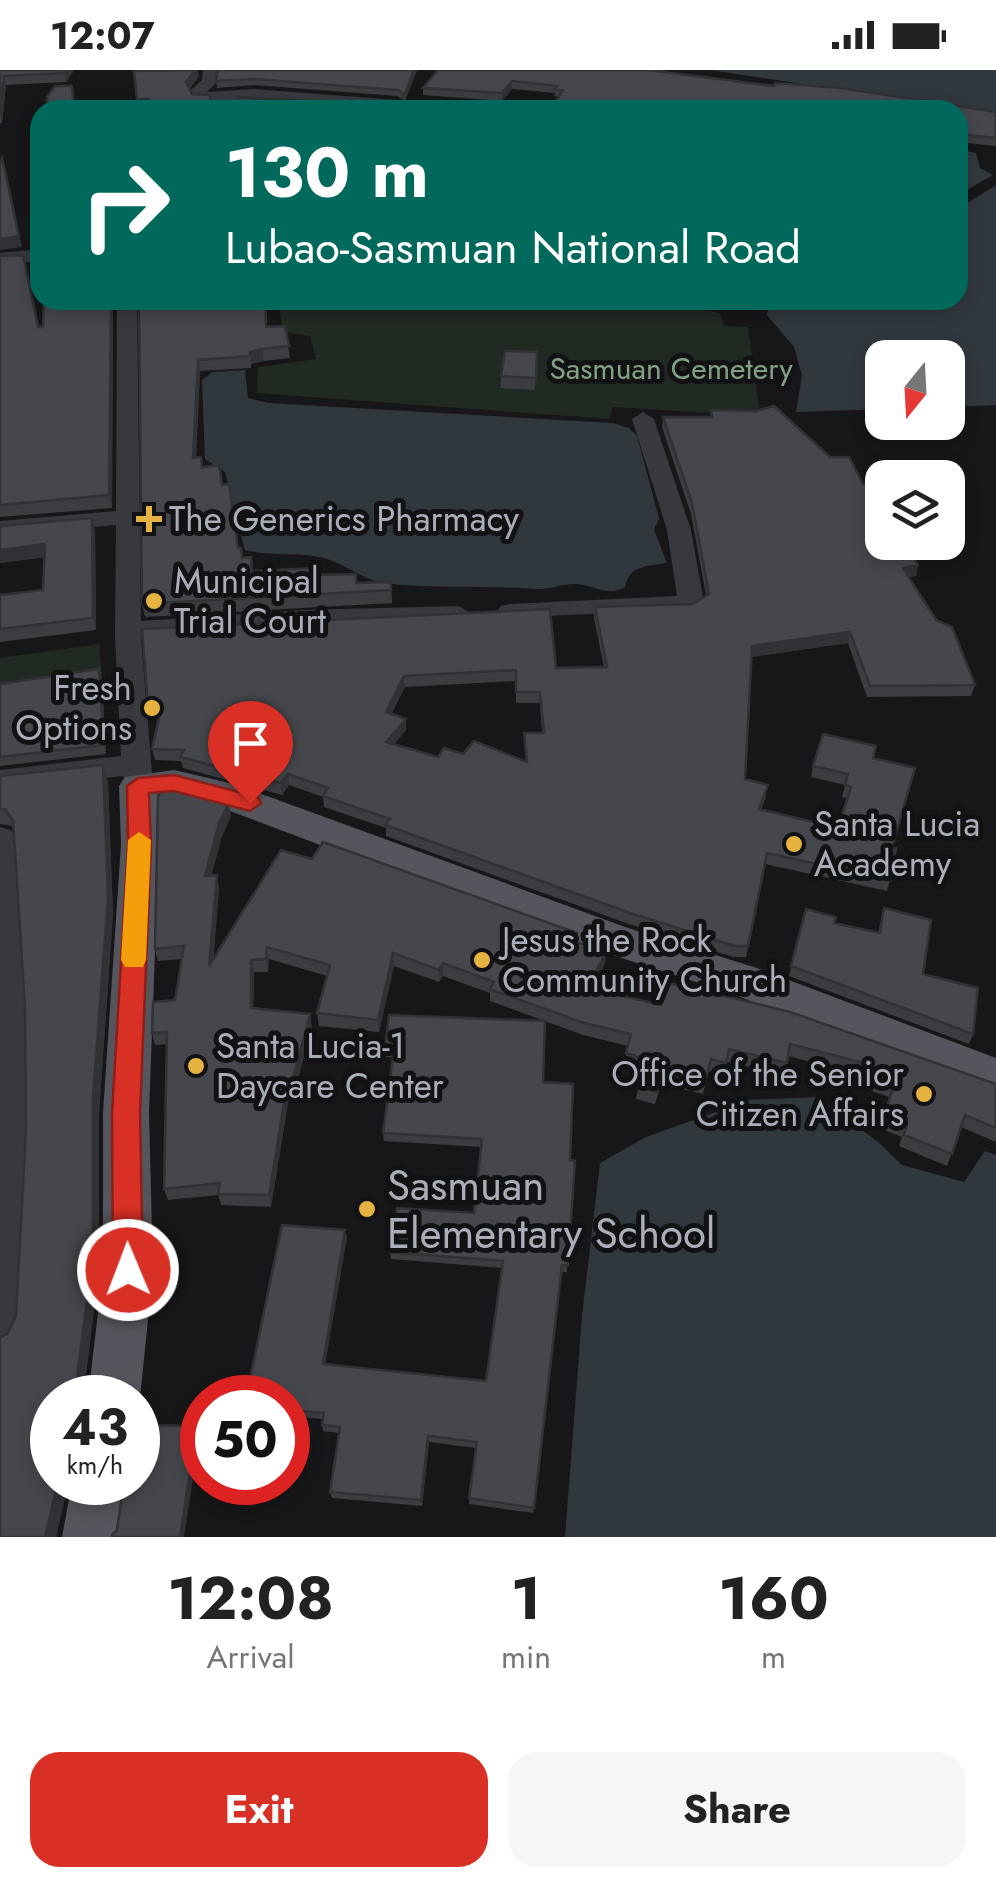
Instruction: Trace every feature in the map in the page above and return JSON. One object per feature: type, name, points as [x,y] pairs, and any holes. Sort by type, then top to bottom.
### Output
[{"type":"main road","points":[[117,1375],[128,1270],[126,1113],[140,844],[138,775],[221,793],[618,941],[742,980],[996,1077]]},
{"type":"main road","points":[[90,1537],[96,1505]]},
{"type":"street","points":[[210,70],[209,82],[199,90],[200,97],[210,100]]},
{"type":"street","points":[[231,100],[254,94],[331,100]]},
{"type":"street","points":[[0,258],[30,256]]},
{"type":"street","points":[[0,780],[138,775],[128,630],[127,310]]},
{"type":"street","points":[[128,630],[303,618],[691,603],[678,530],[643,419]]},
{"type":"street","points":[[0,528],[127,518]]},
{"type":"street","points":[[0,838],[11,998],[12,1137],[0,1330]]},
{"type":"green space","name":"Sasmuan Cemetery","points":[[280,310],[720,313],[724,326],[748,327],[760,416],[612,407],[610,419],[257,393],[258,367],[316,359],[310,336],[283,332]]},
{"type":"green space","points":[[99,644],[102,675],[0,690],[0,658]]},
{"type":"shaded area","points":[[711,70],[996,70],[996,114],[968,110],[968,100],[905,100]]},
{"type":"shaded area","points":[[968,151],[976,153],[980,168],[993,175],[968,189]]},
{"type":"shaded area","points":[[996,185],[996,405],[965,406],[965,340],[865,340],[865,410],[796,412],[802,375],[794,347],[767,315],[768,310],[968,310],[968,203]]},
{"type":"shaded area","points":[[245,370],[248,398],[268,403],[612,423],[629,428],[637,436],[659,518],[654,530],[667,563],[635,571],[625,587],[612,591],[574,584],[541,589],[428,586],[380,582],[314,556],[245,550],[225,472],[205,459],[202,380],[212,372]]},
{"type":"shaded area","points":[[818,1097],[902,1165],[964,1182],[985,1151],[996,1155],[996,1537],[565,1537],[582,1316],[600,1163],[646,1137],[749,1100]]},
{"type":"building","points":[[0,70],[65,70],[4,76],[0,112]]},
{"type":"building","points":[[195,70],[186,82],[192,94],[210,95],[210,100],[137,100],[134,71]]},
{"type":"building","points":[[218,70],[414,70],[405,94],[397,90],[254,79],[216,81]]},
{"type":"building","points":[[438,70],[648,70],[774,86],[775,83],[841,88],[918,100],[556,100],[563,90],[555,89],[557,86],[512,81],[502,93],[423,88]]},
{"type":"building","points":[[55,86],[72,86],[73,100],[47,97]]},
{"type":"building","points":[[968,108],[996,112],[996,138],[968,135]]},
{"type":"building","points":[[2,158],[19,236],[0,239],[0,161]]},
{"type":"building","points":[[23,255],[30,310],[34,310],[38,327],[43,327],[44,310],[111,310],[109,495],[0,505],[0,256]]},
{"type":"building","points":[[139,310],[265,310],[266,327],[285,326],[289,346],[250,352],[250,356],[198,360],[193,458],[201,457],[202,467],[219,465],[222,485],[229,484],[238,548],[242,558],[251,557],[252,571],[314,568],[314,575],[356,574],[356,583],[391,582],[391,590],[142,604]]},
{"type":"building","points":[[505,351],[537,352],[536,378],[501,376]]},
{"type":"building","points":[[774,406],[830,457],[849,457],[865,484],[865,560],[915,560],[918,565],[903,568],[936,620],[952,627],[975,685],[870,686],[850,632],[752,646],[745,779],[768,785],[759,809],[838,828],[851,787],[845,785],[848,774],[813,766],[823,734],[876,746],[873,758],[915,768],[892,847],[896,848],[890,880],[767,853],[748,946],[735,946],[630,913],[385,825],[390,819],[323,796],[328,788],[288,774],[280,783],[180,757],[184,750],[152,749],[162,704],[148,705],[142,629],[550,609],[556,668],[607,667],[595,607],[693,604],[709,594],[692,503],[663,417],[712,417],[711,410],[756,411]],"holes":[[[516,670],[516,692],[540,692],[544,733],[524,733],[527,762],[474,741],[463,754],[444,748],[438,757],[386,742],[406,719],[386,712],[404,676]]]},
{"type":"building","points":[[92,518],[93,618],[0,629],[0,595],[43,590],[45,544],[0,550],[0,526]]},
{"type":"building","points":[[99,669],[104,745],[0,757],[0,684]]},
{"type":"building","points":[[103,765],[108,898],[93,1097],[93,1255],[77,1375],[30,1375],[30,1505],[53,1505],[45,1537],[0,1537],[0,1337],[7,1334],[16,1316],[26,1130],[25,1006],[13,821],[6,810],[0,809],[0,776]]},
{"type":"building","points":[[162,788],[229,803],[219,823],[205,876],[217,875],[209,966],[281,850],[312,859],[323,842],[577,933],[573,941],[606,951],[589,988],[661,1005],[668,983],[737,999],[790,1012],[996,1084],[996,1128],[965,1115],[952,1154],[904,1135],[907,1125],[884,1117],[894,1085],[864,1075],[868,1064],[790,1044],[787,1063],[729,1049],[726,1063],[711,1059],[705,1082],[662,1072],[657,1092],[638,1087],[645,1059],[626,1053],[631,1034],[584,1023],[490,989],[494,982],[443,963],[439,970],[393,953],[378,1020],[317,1013],[330,965],[267,947],[266,959],[251,960],[251,1008],[310,1014],[291,1086],[287,1085],[269,1195],[218,1194],[220,1183],[164,1189],[167,1032],[152,1033],[153,1002],[175,1000],[184,946],[155,949],[158,796]]},
{"type":"building","points":[[884,908],[931,920],[923,974],[978,988],[973,1034],[791,966],[806,909],[836,917],[834,923],[880,933]]},
{"type":"building","points":[[389,1015],[545,1021],[543,1082],[573,1084],[570,1160],[575,1161],[568,1265],[562,1265],[534,1508],[469,1498],[477,1442],[428,1436],[421,1500],[330,1492],[340,1427],[322,1425],[324,1413],[310,1412],[310,1375],[251,1375],[282,1225],[345,1230],[323,1364],[486,1381],[503,1261],[390,1252],[397,1208],[474,1213],[482,1139],[383,1133],[394,1049],[385,1049]]},
{"type":"building","points":[[160,1425],[180,1426],[180,1505],[185,1505],[180,1537],[112,1537],[117,1530],[121,1505],[160,1505]]},
{"type":"slow traffic","points":[[134,960],[139,840]]},
{"type":"place","name":"The Generics Pharmacy","points":[[149,519]]},
{"type":"place","name":"Municipal Trial Court","points":[[154,601]]},
{"type":"place","name":"Fresh Options","points":[[152,708]]},
{"type":"place","name":"Santa Lucia Academy","points":[[794,844]]},
{"type":"place","name":"Jesus the Rock Community Church","points":[[482,960]]},
{"type":"place","name":"Santa Lucia-1 Daycare Center","points":[[196,1066]]},
{"type":"place","name":"Office of the Senior Citizen Affairs","points":[[924,1094]]},
{"type":"place","name":"Sasmuan Elementary School","points":[[367,1209]]},
{"type":"route","points":[[128,1270],[126,1113],[140,844],[138,786],[174,783],[250,803]]}]
